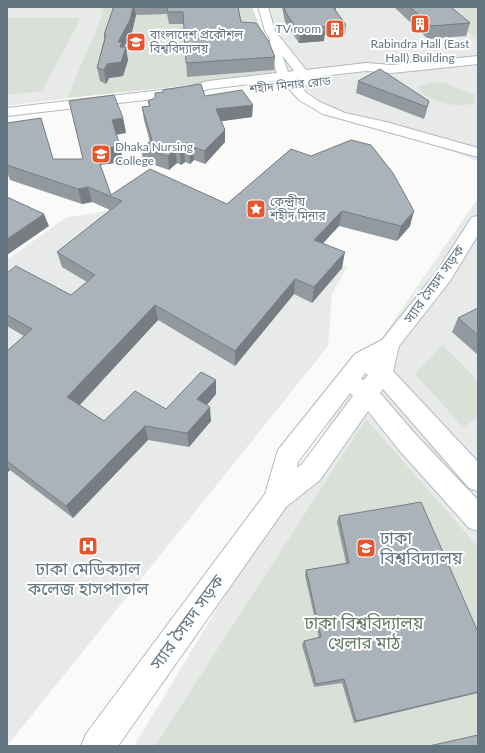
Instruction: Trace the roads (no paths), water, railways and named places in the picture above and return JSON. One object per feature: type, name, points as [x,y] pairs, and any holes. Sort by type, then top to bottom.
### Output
[{"type":"main road","points":[[263,7],[270,31],[307,79],[335,103],[374,123]]},
{"type":"main road","points":[[276,39],[274,48],[277,65],[288,81],[306,98],[323,109],[340,116],[374,123],[478,153]]},
{"type":"main road","name":"শহীদ মিনার রোড","points":[[7,112],[188,90],[211,93],[288,81],[374,75],[392,69],[478,60]]},
{"type":"main road","name":"স্যার সৈয়দ সড়ক","points":[[98,746],[277,499],[311,472],[382,373],[389,346],[443,277],[478,221]]},
{"type":"main road","name":"স্যার সৈয়দ সড়ক","points":[[277,499],[287,458],[346,379],[363,360],[389,346]]},
{"type":"main road","points":[[363,360],[382,373],[478,480]]},
{"type":"main road","points":[[346,379],[367,394],[408,443],[478,519]]},
{"type":"place","name":"Rabindra Hall (East Hall) Building","points":[[420,24]]},
{"type":"place","name":"TV room","points":[[335,29]]},
{"type":"place","name":"বাংলাদেশ প্রকৌশল বিশ্ববিদ্যালয়","points":[[136,42]]},
{"type":"place","name":"Dhaka Nursing College","points":[[101,154]]},
{"type":"place","name":"কেন্দ্রীয় শহীদ মিনার","points":[[256,209]]},
{"type":"place","name":"ঢাকা মেডিক্যাল কলেজ হাসপাতাল","points":[[88,546]]},
{"type":"place","name":"ঢাকা বিশ্ববিদ্যালয়","points":[[366,548]]},
{"type":"park label","name":"ঢাকা বিশ্ববিদ্যালয় খেলার মাঠ","points":[[364,633]]}]
